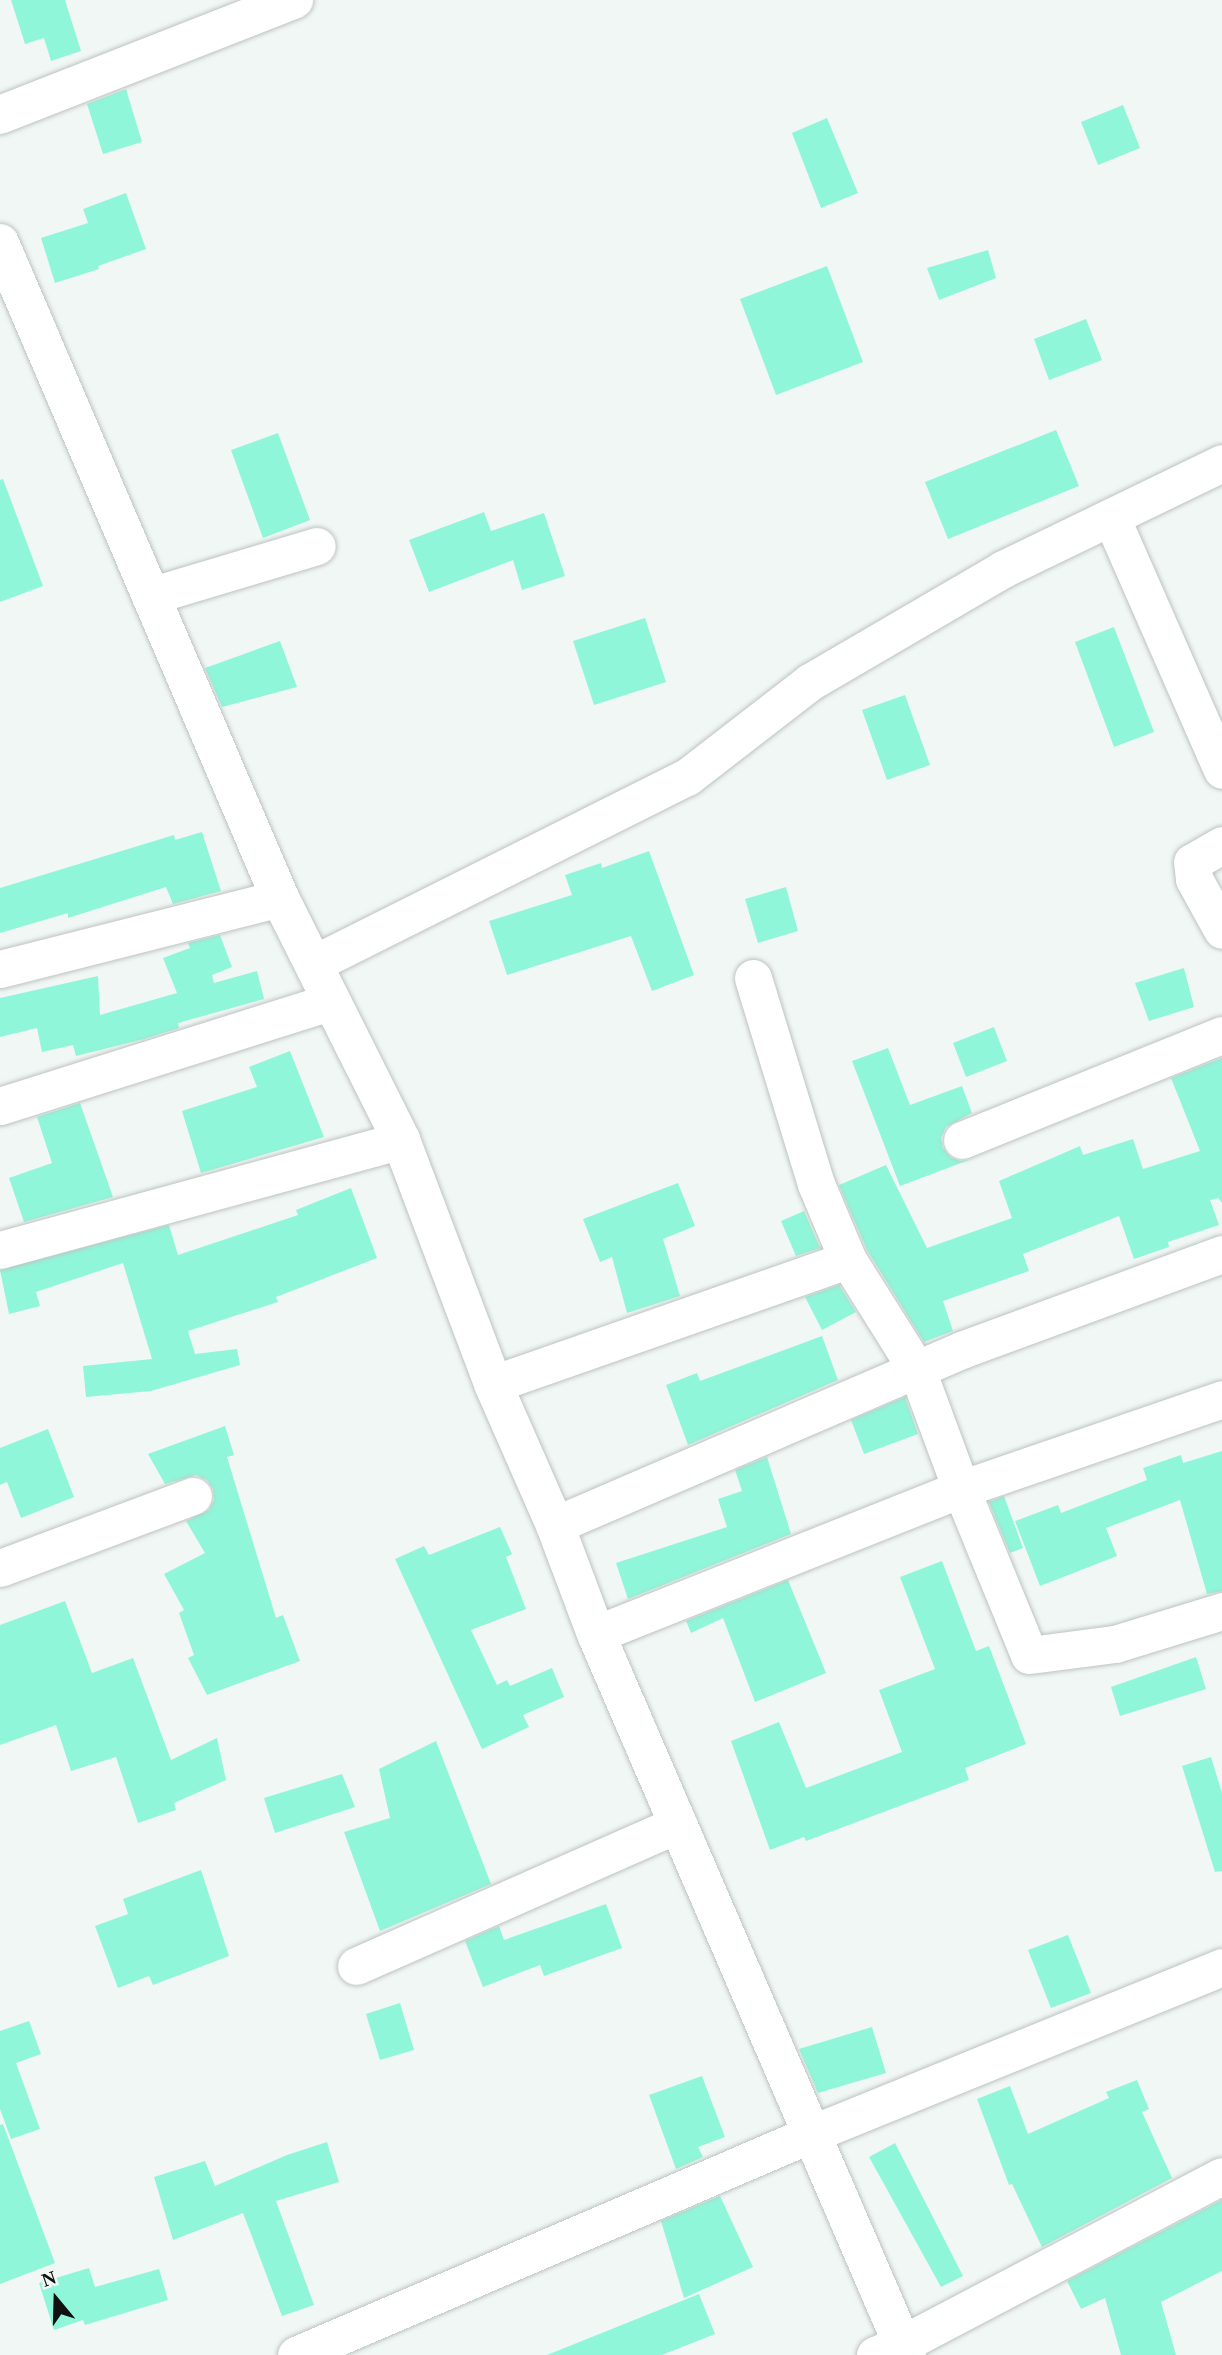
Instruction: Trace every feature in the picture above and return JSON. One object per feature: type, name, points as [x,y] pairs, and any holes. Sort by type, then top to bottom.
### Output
[{"type":"street","points":[[0,114],[294,0]]},
{"type":"street","points":[[0,243],[280,898],[315,963],[330,1002],[401,1140],[493,1384],[555,1525],[596,1633],[811,2134],[895,2351],[1222,2176]]},
{"type":"street","points":[[315,963],[687,777],[810,682],[1003,569],[1222,463]]},
{"type":"street","points":[[1111,517],[1222,770]]},
{"type":"street","points":[[150,596],[317,546]]},
{"type":"street","points":[[1222,845],[1192,862],[1194,879],[1222,930]]},
{"type":"street","points":[[0,969],[280,898]]},
{"type":"street","points":[[753,978],[816,1184],[848,1260],[917,1370],[961,1489],[1029,1655],[1115,1644],[1222,1611]]},
{"type":"street","points":[[0,1106],[330,1002]]},
{"type":"street","points":[[962,1140],[1222,1035]]},
{"type":"street","points":[[0,1250],[401,1140]]},
{"type":"street","points":[[555,1525],[964,1349],[1222,1254]]},
{"type":"street","points":[[493,1384],[848,1260]]},
{"type":"street","points":[[596,1633],[961,1489],[1222,1399]]},
{"type":"street","points":[[0,1568],[193,1496]]},
{"type":"street","points":[[356,1966],[678,1824]]},
{"type":"street","points":[[296,2355],[811,2134],[1222,1966]]},
{"type":"building","points":[[11,0],[65,0],[81,51],[51,61],[44,38],[25,44]]},
{"type":"building","points":[[126,89],[142,142],[103,154],[87,104]]},
{"type":"building","points":[[1123,105],[1140,148],[1098,165],[1081,122]]},
{"type":"building","points":[[827,118],[858,193],[821,208],[792,133]]},
{"type":"building","points":[[126,193],[146,249],[98,266],[99,269],[55,283],[41,238],[88,223],[83,209]]},
{"type":"building","points":[[988,250],[996,278],[939,300],[927,268]]},
{"type":"building","points":[[827,266],[863,362],[776,395],[740,299]]},
{"type":"building","points":[[1086,319],[1102,360],[1049,380],[1034,339]]},
{"type":"building","points":[[1056,430],[1079,486],[948,539],[925,482]]},
{"type":"building","points":[[278,433],[310,520],[263,538],[231,450]]},
{"type":"building","points":[[3,479],[43,586],[0,602],[0,480]]},
{"type":"building","points":[[484,512],[491,531],[544,513],[565,576],[522,590],[513,560],[429,592],[409,540]]},
{"type":"building","points":[[645,618],[666,682],[594,705],[573,641]]},
{"type":"building","points":[[1114,627],[1154,732],[1114,747],[1075,642]]},
{"type":"building","points":[[280,641],[297,687],[222,707],[205,668]]},
{"type":"building","points":[[905,695],[930,765],[887,780],[862,710]]},
{"type":"building","points":[[202,832],[221,891],[173,904],[166,887],[68,918],[68,913],[0,933],[0,888],[174,835],[175,840]]},
{"type":"building","points":[[649,851],[694,975],[652,991],[631,936],[507,975],[489,921],[572,895],[565,875],[601,863],[602,868]]},
{"type":"building","points":[[786,887],[798,931],[758,943],[745,899]]},
{"type":"building","points":[[220,935],[232,967],[212,975],[214,983],[257,971],[264,999],[178,1023],[179,1028],[144,1039],[76,1056],[73,1045],[42,1052],[37,1028],[0,1037],[0,998],[98,976],[100,1015],[177,993],[163,958],[190,948],[188,943]]},
{"type":"building","points":[[1184,968],[1194,1007],[1149,1021],[1135,983]]},
{"type":"building","points":[[994,1027],[1007,1061],[966,1077],[953,1043]]},
{"type":"building","points":[[888,1048],[910,1105],[962,1086],[972,1113],[946,1127],[941,1138],[943,1148],[950,1157],[960,1161],[969,1160],[900,1186],[852,1061]]},
{"type":"building","points":[[290,1051],[324,1137],[201,1173],[182,1111],[257,1087],[249,1067]]},
{"type":"building","points":[[1222,1058],[1222,1203],[1218,1198],[1210,1200],[1219,1225],[1168,1242],[1169,1247],[1134,1259],[1119,1216],[1023,1254],[1029,1271],[943,1301],[953,1331],[924,1342],[867,1250],[839,1185],[886,1165],[927,1248],[1012,1218],[999,1181],[1080,1146],[1083,1155],[1133,1139],[1143,1169],[1200,1151],[1171,1078]]},
{"type":"building","points":[[80,1103],[113,1197],[24,1222],[9,1178],[52,1163],[37,1117]]},
{"type":"building","points":[[678,1183],[695,1226],[663,1239],[680,1296],[627,1313],[612,1257],[600,1262],[583,1219]]},
{"type":"building","points":[[351,1188],[377,1258],[276,1297],[278,1302],[188,1331],[195,1354],[237,1349],[240,1365],[151,1391],[86,1397],[83,1366],[152,1359],[123,1263],[36,1292],[40,1306],[9,1314],[0,1270],[169,1225],[178,1255],[298,1215],[296,1210]]},
{"type":"building","points":[[804,1211],[820,1248],[796,1256],[781,1221]]},
{"type":"building","points":[[839,1285],[856,1312],[822,1330],[805,1297]]},
{"type":"building","points":[[822,1336],[838,1380],[688,1445],[666,1385],[697,1373],[700,1381]]},
{"type":"building","points":[[905,1397],[918,1434],[864,1454],[851,1420]]},
{"type":"building","points":[[225,1426],[234,1455],[227,1457],[276,1618],[283,1615],[300,1661],[207,1695],[188,1658],[194,1655],[179,1613],[184,1610],[164,1574],[205,1553],[186,1521],[209,1510],[214,1500],[213,1489],[207,1480],[196,1475],[165,1484],[148,1454]]},
{"type":"building","points":[[48,1429],[74,1497],[21,1518],[7,1482],[0,1485],[0,1448]]},
{"type":"building","points":[[1222,1451],[1222,1591],[1207,1594],[1180,1500],[1106,1528],[1117,1556],[1040,1586],[1015,1521],[1058,1505],[1061,1513],[1147,1480],[1143,1468],[1181,1455],[1183,1463]]},
{"type":"building","points":[[767,1457],[791,1534],[628,1599],[616,1563],[727,1527],[718,1499],[742,1491],[735,1470]]},
{"type":"building","points":[[1004,1496],[1023,1548],[1010,1553],[989,1502]]},
{"type":"building","points":[[500,1527],[512,1554],[506,1557],[526,1609],[471,1630],[497,1685],[507,1680],[510,1686],[552,1668],[564,1697],[523,1715],[529,1727],[482,1749],[395,1559],[424,1546],[429,1555]]},
{"type":"building","points":[[942,1561],[976,1651],[989,1646],[1026,1744],[965,1768],[969,1780],[806,1841],[804,1837],[770,1850],[731,1741],[779,1722],[806,1788],[902,1752],[879,1690],[935,1669],[900,1577]]},
{"type":"building","points":[[788,1580],[826,1673],[755,1702],[723,1618],[691,1633],[686,1621]]},
{"type":"building","points":[[65,1601],[92,1673],[133,1658],[171,1760],[217,1738],[226,1780],[174,1803],[176,1810],[138,1823],[116,1757],[71,1771],[56,1725],[0,1745],[0,1625]]},
{"type":"building","points":[[1196,1657],[1206,1689],[1120,1716],[1111,1687]]},
{"type":"building","points":[[436,1741],[491,1884],[380,1931],[344,1832],[390,1818],[379,1769]]},
{"type":"building","points":[[1211,1757],[1222,1793],[1222,1871],[1215,1872],[1182,1766]]},
{"type":"building","points":[[342,1774],[355,1807],[275,1833],[264,1798]]},
{"type":"building","points":[[201,1870],[229,1956],[153,1985],[149,1976],[118,1988],[95,1926],[128,1914],[123,1899]]},
{"type":"building","points":[[606,1904],[622,1948],[544,1976],[540,1965],[483,1987],[465,1941],[499,1926],[504,1940]]},
{"type":"building","points":[[1068,1935],[1091,1993],[1051,2008],[1028,1950]]},
{"type":"building","points":[[400,2003],[414,2050],[380,2060],[366,2014]]},
{"type":"building","points":[[29,2021],[41,2054],[16,2063],[40,2129],[11,2139],[0,2109],[0,2031]]},
{"type":"building","points":[[872,2027],[886,2073],[818,2093],[799,2049]]},
{"type":"building","points":[[702,2076],[725,2137],[698,2147],[703,2157],[676,2169],[649,2095]]},
{"type":"building","points":[[1137,2080],[1149,2109],[1142,2112],[1172,2178],[1042,2247],[1012,2184],[1009,2185],[977,2099],[1010,2086],[1028,2134],[1109,2098],[1106,2092]]},
{"type":"building","points":[[3,2124],[55,2263],[0,2284],[0,2125]]},
{"type":"building","points":[[327,2142],[339,2182],[276,2201],[314,2305],[282,2316],[243,2213],[173,2240],[154,2177],[205,2161],[215,2186],[287,2155]]},
{"type":"building","points":[[895,2143],[963,2276],[941,2287],[869,2157]]},
{"type":"building","points":[[720,2196],[753,2267],[684,2298],[661,2221]]},
{"type":"building","points":[[1222,2200],[1222,2271],[1161,2302],[1176,2355],[1121,2355],[1105,2298],[1081,2309],[1067,2281]]},
{"type":"building","points":[[89,2268],[95,2287],[159,2269],[168,2300],[85,2325],[83,2320],[54,2330],[39,2283]]},
{"type":"building","points":[[699,2294],[715,2334],[662,2355],[547,2355]]}]
